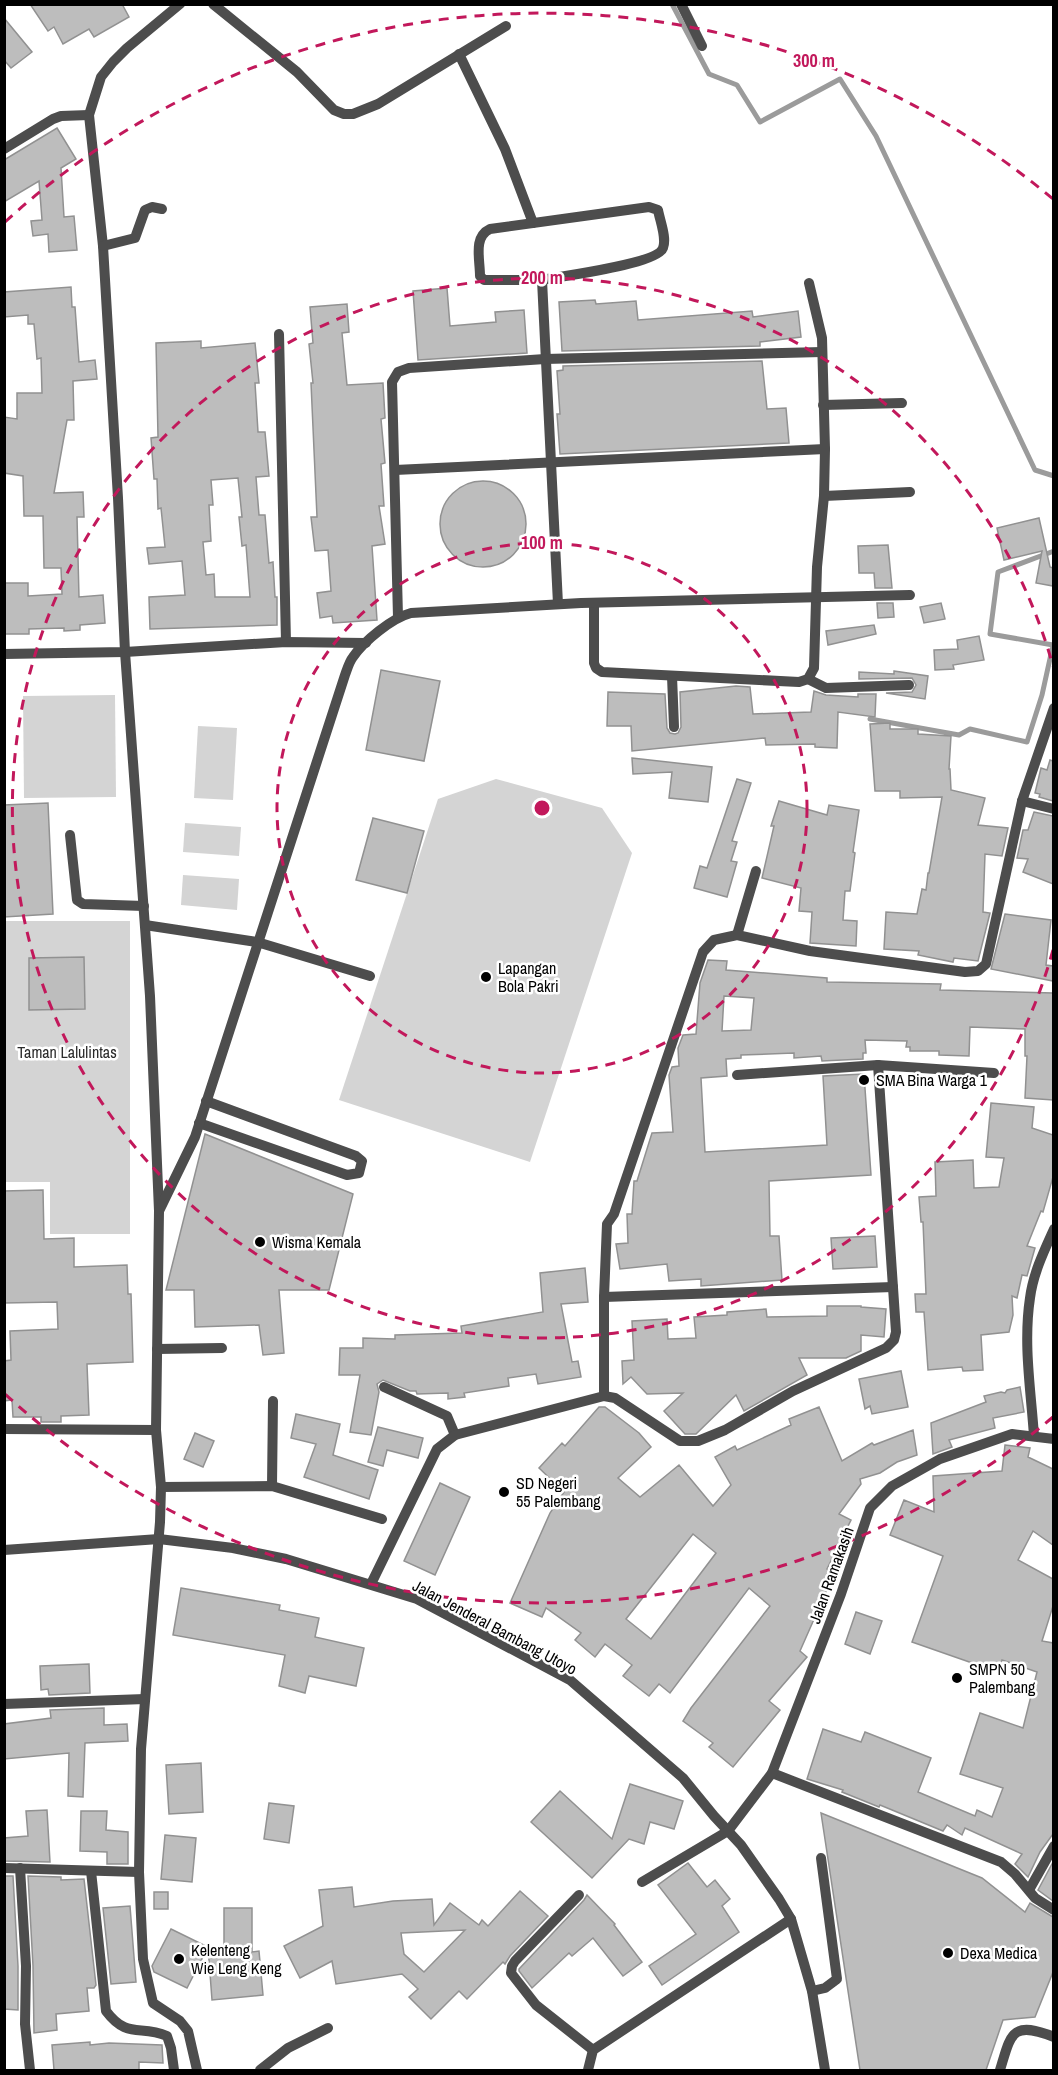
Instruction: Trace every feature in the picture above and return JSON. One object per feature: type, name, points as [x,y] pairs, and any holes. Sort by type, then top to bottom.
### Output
[{"type":"street","points":[[180,4],[112,62],[102,77],[89,115],[103,246],[125,652],[150,996],[159,1211],[156,1430],[161,1487],[159,1539],[141,1749],[139,1872],[143,1959],[153,2003],[180,2021],[188,2031],[197,2070]]},
{"type":"street","points":[[213,4],[297,72],[334,110],[344,114],[362,112],[378,104],[506,26]]},
{"type":"street","points":[[681,4],[702,46]]},
{"type":"street","points":[[459,54],[505,149],[533,223]]},
{"type":"street","points":[[4,149],[53,119],[61,116],[89,115]]},
{"type":"street","points":[[103,246],[135,238],[145,210],[152,207],[162,209]]},
{"type":"street","points":[[649,207],[658,210],[664,239],[663,248],[659,254],[650,259],[542,279],[484,280],[480,276],[479,238],[482,232],[649,207]]},
{"type":"street","points":[[542,279],[558,604]]},
{"type":"street","points":[[594,603],[596,668],[602,672],[800,682],[808,679],[814,668],[817,567],[824,496],[825,450],[822,338],[810,284]]},
{"type":"street","points":[[279,334],[286,642]]},
{"type":"street","points":[[398,616],[392,382],[398,372],[409,368],[545,359],[822,352]]},
{"type":"street","points":[[823,405],[902,403]]},
{"type":"street","points":[[395,470],[825,450]]},
{"type":"street","points":[[824,496],[910,492]]},
{"type":"street","points":[[159,1211],[183,1165],[200,1123],[345,675],[352,658],[398,616],[411,613],[558,604],[910,595]]},
{"type":"street","points":[[4,654],[125,652],[286,642],[366,643]]},
{"type":"street","points":[[672,676],[674,727]]},
{"type":"street","points":[[808,679],[826,688],[909,685]]},
{"type":"street","points":[[604,1396],[607,1224],[614,1214],[703,952],[714,940],[737,935],[810,951],[965,972],[978,971],[986,964],[1022,801],[1051,727],[1053,708]]},
{"type":"street","points":[[1022,801],[1053,809]]},
{"type":"street","points":[[70,835],[77,900],[83,904],[144,906]]},
{"type":"street","points":[[737,935],[756,871]]},
{"type":"street","points":[[145,925],[257,942],[370,976]]},
{"type":"street","points":[[737,1075],[878,1065],[994,1073]]},
{"type":"street","points":[[371,1584],[437,1449],[455,1435],[604,1396],[615,1398],[680,1441],[698,1441],[725,1430],[793,1391],[886,1348],[894,1340],[896,1332],[878,1065]]},
{"type":"street","points":[[200,1123],[347,1175],[359,1173],[362,1161],[356,1156],[206,1101]]},
{"type":"street","points":[[1034,1436],[1026,1334],[1030,1297],[1053,1229]]},
{"type":"street","points":[[604,1296],[893,1287]]},
{"type":"street","points":[[157,1349],[222,1348]]},
{"type":"street","points":[[384,1387],[447,1416],[455,1435]]},
{"type":"street","points":[[272,1486],[273,1401]]},
{"type":"street","points":[[4,1429],[156,1430]]},
{"type":"street","name":"Jalan Ramakasih","points":[[728,1831],[772,1773],[841,1594],[870,1508],[892,1486],[940,1459],[1012,1434],[1053,1439]]},
{"type":"street","points":[[161,1487],[272,1486],[382,1519]]},
{"type":"street","name":"Jalan Jenderal Bambang Utoyo","points":[[4,1550],[159,1539],[233,1548],[286,1559],[417,1599],[570,1680],[683,1778],[747,1854],[791,1919],[812,1991],[825,2070]]},
{"type":"street","points":[[4,1704],[145,1698]]},
{"type":"street","points":[[772,1773],[1001,1862],[1035,1898],[1053,1910]]},
{"type":"street","points":[[642,1882],[728,1831]]},
{"type":"street","points":[[1029,1890],[1053,1846]]},
{"type":"street","points":[[812,1991],[825,1988],[837,1979],[821,1858]]},
{"type":"street","points":[[4,1868],[139,1872]]},
{"type":"street","points":[[20,1868],[26,1966],[25,2024],[30,2070]]},
{"type":"street","points":[[91,1870],[106,2011],[116,2025],[135,2031],[167,2036],[174,2070]]},
{"type":"street","points":[[579,1895],[515,1961],[511,1973],[536,2005],[593,2050]]},
{"type":"street","points":[[588,2070],[593,2050],[791,1919]]},
{"type":"street","points":[[260,2070],[288,2048],[328,2028]]},
{"type":"street","points":[[1000,2070],[1014,2032],[1038,2031],[1053,2037]]},
{"type":"green space","points":[[115,695],[116,797],[24,798],[23,696]]},
{"type":"green space","points":[[198,726],[237,728],[233,800],[194,798]]},
{"type":"green space","name":"Lapangan Bola Pakri","points":[[496,779],[602,808],[632,853],[530,1162],[339,1100],[438,799]]},
{"type":"green space","points":[[185,823],[241,827],[239,856],[183,852]]},
{"type":"green space","points":[[183,875],[239,879],[237,910],[181,905]]},
{"type":"green space","name":"Taman Lalulintas","points":[[5,921],[130,921],[130,1234],[50,1234],[50,1182],[5,1182]]},
{"type":"building","points":[[30,4],[122,4],[129,17],[94,37],[89,29],[63,44],[54,27],[48,31]]},
{"type":"building","points":[[4,18],[32,52],[11,68],[4,60]]},
{"type":"building","points":[[57,128],[76,159],[61,168],[64,217],[74,216],[77,250],[49,252],[48,234],[33,236],[31,221],[42,220],[39,181],[4,202],[4,160]]},
{"type":"building","points":[[71,287],[72,307],[75,307],[79,362],[95,360],[97,379],[73,381],[74,420],[67,420],[54,493],[83,492],[84,517],[77,517],[79,597],[103,595],[105,623],[80,625],[80,630],[29,629],[29,634],[4,634],[4,583],[28,583],[28,596],[62,594],[61,568],[44,568],[43,516],[24,516],[23,476],[4,473],[4,417],[17,419],[17,393],[42,393],[41,358],[37,359],[34,324],[28,324],[28,315],[4,317],[4,292]]},
{"type":"building","points":[[447,288],[450,326],[496,322],[495,312],[524,310],[527,353],[418,360],[413,291]]},
{"type":"building","points":[[595,300],[596,304],[636,301],[638,320],[752,311],[753,317],[798,311],[801,337],[760,342],[760,346],[562,351],[559,302]]},
{"type":"building","points":[[347,304],[349,332],[342,333],[347,385],[383,383],[385,418],[381,419],[385,463],[381,464],[384,506],[379,506],[385,544],[372,546],[377,620],[333,623],[332,616],[320,618],[317,593],[331,591],[328,550],[315,551],[311,517],[317,517],[311,383],[313,383],[309,344],[313,343],[310,307]]},
{"type":"building","points":[[201,341],[201,348],[255,343],[259,383],[255,383],[258,432],[265,432],[269,476],[256,477],[259,515],[265,515],[269,563],[273,562],[277,625],[150,629],[149,597],[185,595],[182,561],[149,564],[147,548],[165,547],[161,508],[158,509],[157,479],[154,479],[151,438],[158,437],[156,343]],"holes":[[[238,478],[242,517],[239,517],[242,546],[246,545],[250,597],[215,597],[214,574],[206,575],[203,542],[211,541],[209,505],[213,505],[211,480]]]},
{"type":"building","points":[[762,361],[767,409],[786,408],[789,443],[560,454],[557,371],[563,370],[563,366]]},
{"type":"building","points":[[483,481],[507,488],[519,500],[526,524],[519,548],[507,560],[483,567],[459,560],[447,548],[440,524],[447,500],[459,488]]},
{"type":"building","points":[[1039,518],[1050,567],[1053,568],[1053,586],[1036,583],[1042,551],[1004,560],[997,528]]},
{"type":"building","points":[[888,545],[892,588],[875,588],[874,573],[859,573],[858,546]]},
{"type":"building","points":[[877,603],[893,603],[894,617],[878,618]]},
{"type":"building","points":[[941,603],[945,619],[924,623],[920,607]]},
{"type":"building","points":[[874,625],[876,634],[828,645],[826,631]]},
{"type":"building","points":[[979,636],[984,660],[953,665],[954,669],[935,670],[934,650],[958,649],[957,640]]},
{"type":"building","points":[[381,670],[440,681],[424,761],[366,750]]},
{"type":"building","points":[[894,671],[928,676],[925,699],[886,693],[912,692],[916,685],[912,678],[859,679],[859,672],[894,674]]},
{"type":"building","points":[[736,686],[750,687],[753,714],[811,712],[814,691],[826,695],[858,697],[858,694],[876,694],[875,717],[838,712],[837,748],[815,747],[815,744],[766,745],[765,738],[632,751],[631,726],[607,726],[608,692],[665,694],[667,728],[670,733],[675,734],[681,727],[680,692]]},
{"type":"building","points":[[890,723],[890,729],[918,729],[918,734],[951,736],[949,769],[951,790],[985,798],[978,825],[1008,828],[1002,856],[985,854],[983,912],[990,913],[978,961],[954,958],[953,962],[918,955],[919,951],[884,949],[886,912],[917,914],[922,889],[926,890],[942,797],[900,798],[900,791],[875,791],[870,724]]},
{"type":"building","points":[[632,758],[712,767],[708,802],[669,798],[672,772],[633,774]]},
{"type":"building","points":[[1050,760],[1053,761],[1053,801],[1039,797],[1040,794],[1035,793],[1041,768],[1047,770]]},
{"type":"building","points":[[737,779],[751,783],[732,841],[737,842],[731,861],[737,862],[727,897],[694,888],[700,866],[707,868]]},
{"type":"building","points":[[779,801],[827,815],[829,805],[859,810],[850,891],[845,891],[843,920],[857,921],[856,946],[810,943],[812,912],[799,911],[801,888],[762,878],[774,826],[771,826]]},
{"type":"building","points":[[48,803],[53,914],[4,917],[4,805]]},
{"type":"building","points":[[1034,812],[1053,816],[1053,884],[1023,872],[1028,859],[1017,858],[1023,830],[1028,830]]},
{"type":"building","points":[[373,818],[424,831],[407,893],[356,880]]},
{"type":"building","points":[[1005,914],[1051,920],[1046,965],[1053,966],[1053,981],[991,969]]},
{"type":"building","points":[[84,957],[85,1009],[29,1010],[29,958]]},
{"type":"building","points":[[708,960],[727,961],[726,970],[827,978],[827,982],[941,984],[940,990],[1053,993],[1053,1100],[1025,1098],[1027,1056],[1025,1056],[1025,1029],[970,1027],[969,1056],[939,1055],[939,1051],[910,1051],[910,1047],[906,1047],[907,1041],[865,1040],[866,1053],[863,1053],[863,1059],[822,1061],[821,1056],[794,1058],[794,1053],[741,1055],[741,1058],[726,1059],[727,1076],[701,1078],[705,1152],[827,1145],[823,1076],[864,1074],[871,1175],[769,1181],[770,1236],[779,1236],[782,1280],[701,1286],[701,1279],[669,1281],[667,1264],[620,1269],[616,1244],[628,1243],[627,1214],[632,1214],[634,1181],[637,1181],[652,1133],[673,1132],[669,1075],[672,1067],[679,1066],[678,1048],[683,1035],[696,1034],[700,983]],"holes":[[[724,996],[754,998],[751,1030],[722,1031]]]},
{"type":"building","points":[[991,1103],[1034,1107],[1032,1128],[1053,1135],[1053,1177],[1043,1212],[1041,1211],[1027,1246],[1035,1248],[1027,1276],[1022,1275],[1017,1298],[1012,1296],[1013,1315],[1009,1332],[981,1335],[983,1370],[963,1371],[962,1367],[928,1370],[924,1312],[916,1312],[915,1294],[926,1294],[923,1222],[921,1222],[919,1197],[936,1196],[935,1162],[973,1160],[974,1188],[999,1187],[1004,1158],[986,1157]]},
{"type":"building","name":"Wisma Kemala","points":[[205,1134],[353,1194],[329,1290],[279,1290],[284,1353],[263,1355],[259,1325],[195,1327],[194,1290],[166,1290]]},
{"type":"building","points":[[43,1190],[44,1239],[74,1238],[74,1267],[127,1265],[128,1294],[131,1294],[133,1362],[87,1364],[89,1415],[61,1416],[61,1422],[41,1422],[41,1417],[13,1417],[12,1400],[4,1401],[4,1361],[11,1360],[10,1331],[58,1329],[57,1302],[4,1303],[4,1191]]},
{"type":"building","points":[[875,1236],[877,1267],[833,1269],[831,1238]]},
{"type":"building","points":[[585,1268],[588,1302],[561,1304],[572,1362],[578,1361],[581,1377],[538,1384],[536,1374],[508,1378],[509,1386],[464,1393],[465,1397],[448,1399],[448,1393],[417,1394],[416,1391],[410,1391],[383,1380],[377,1384],[379,1392],[371,1435],[350,1432],[360,1375],[339,1375],[340,1348],[363,1348],[363,1338],[395,1339],[395,1335],[462,1333],[461,1326],[543,1312],[540,1273]]},
{"type":"building","points":[[827,1306],[886,1309],[884,1337],[861,1335],[861,1351],[846,1358],[799,1358],[807,1375],[744,1411],[736,1395],[696,1434],[685,1434],[664,1411],[683,1393],[647,1394],[631,1377],[623,1384],[622,1361],[634,1360],[632,1321],[667,1319],[668,1339],[696,1338],[694,1317],[766,1309],[767,1317],[827,1316]]},
{"type":"building","points":[[901,1371],[908,1407],[872,1414],[870,1406],[865,1409],[859,1379]]},
{"type":"building","points":[[1020,1387],[1024,1412],[993,1418],[995,1428],[949,1440],[952,1447],[933,1454],[931,1423],[986,1402],[984,1396],[1005,1393],[1007,1390]]},
{"type":"building","points":[[599,1407],[605,1407],[639,1433],[651,1447],[618,1478],[640,1497],[679,1465],[713,1506],[731,1485],[715,1457],[735,1446],[737,1450],[791,1425],[789,1419],[819,1407],[842,1461],[872,1443],[874,1445],[913,1430],[917,1455],[897,1462],[880,1473],[860,1479],[861,1484],[839,1514],[851,1520],[827,1569],[834,1574],[800,1651],[807,1657],[769,1701],[780,1710],[733,1767],[709,1747],[713,1743],[683,1721],[770,1606],[749,1588],[670,1693],[659,1684],[649,1696],[623,1676],[632,1665],[605,1644],[595,1657],[575,1640],[581,1633],[546,1608],[542,1617],[510,1603],[550,1513],[564,1492],[539,1468],[562,1443],[565,1446]],"holes":[[[693,1534],[716,1553],[651,1639],[626,1619]]]},
{"type":"building","points":[[296,1414],[340,1424],[333,1455],[378,1470],[369,1499],[304,1477],[316,1444],[291,1438]]},
{"type":"building","points":[[378,1427],[423,1438],[418,1458],[387,1450],[383,1466],[368,1462]]},
{"type":"building","points":[[195,1433],[214,1441],[203,1467],[184,1459]]},
{"type":"building","points":[[1005,1445],[1030,1448],[1028,1457],[1053,1469],[1053,1545],[1033,1531],[1018,1560],[1053,1579],[1053,1606],[1042,1641],[1053,1643],[1053,1834],[1040,1852],[1028,1877],[1015,1864],[1022,1854],[965,1828],[962,1835],[947,1825],[943,1831],[842,1792],[843,1790],[807,1779],[823,1729],[861,1742],[865,1732],[931,1758],[918,1792],[975,1816],[977,1810],[992,1817],[1003,1788],[960,1774],[980,1713],[1023,1728],[1037,1672],[1002,1660],[998,1672],[912,1642],[943,1556],[890,1535],[904,1500],[934,1512],[933,1476],[1002,1471]]},
{"type":"building","points":[[440,1483],[470,1497],[435,1575],[404,1561]]},
{"type":"building","points":[[181,1588],[280,1605],[279,1610],[319,1618],[315,1637],[364,1648],[356,1686],[309,1676],[305,1693],[279,1686],[285,1655],[173,1635]]},
{"type":"building","points":[[856,1612],[882,1621],[870,1654],[845,1644]]},
{"type":"building","points":[[89,1664],[90,1693],[49,1695],[48,1689],[41,1690],[40,1666]]},
{"type":"building","points":[[104,1708],[104,1725],[127,1724],[128,1741],[85,1743],[83,1797],[68,1796],[69,1753],[4,1759],[4,1724],[51,1718],[50,1710]]},
{"type":"building","points":[[201,1763],[203,1812],[169,1814],[166,1765]]},
{"type":"building","points":[[630,1784],[683,1801],[674,1829],[650,1822],[644,1844],[629,1839],[592,1878],[531,1822],[560,1791],[612,1839]]},
{"type":"building","points":[[269,1803],[294,1806],[289,1843],[264,1839]]},
{"type":"building","points":[[47,1810],[50,1862],[4,1861],[4,1838],[28,1836],[26,1811]]},
{"type":"building","points":[[81,1811],[107,1811],[106,1830],[128,1832],[128,1864],[107,1864],[107,1852],[80,1851]]},
{"type":"building","name":"Dexa Medica","points":[[821,1813],[982,1878],[1025,1912],[1030,1903],[1053,1917],[1053,1972],[1035,2017],[1003,2020],[986,2070],[860,2070]]},
{"type":"building","points":[[165,1835],[196,1838],[192,1882],[161,1879]]},
{"type":"building","points":[[1053,1862],[1053,1901],[1038,1890]]},
{"type":"building","points":[[688,1863],[707,1887],[715,1880],[730,1899],[722,1906],[739,1932],[662,1985],[649,1966],[696,1934],[658,1885]]},
{"type":"building","points":[[4,1876],[13,1876],[18,2010],[4,2009]]},
{"type":"building","points":[[28,1876],[61,1877],[61,1880],[84,1879],[96,1985],[94,1988],[87,1988],[89,2011],[56,2014],[57,2030],[34,2033],[33,1966]]},
{"type":"building","points":[[352,1887],[354,1907],[393,1901],[432,1899],[434,1925],[450,1903],[479,1925],[482,1920],[488,1926],[520,1891],[548,1916],[505,1964],[503,1962],[467,1999],[459,1991],[431,2019],[409,1997],[418,1989],[402,1974],[336,1984],[332,1961],[300,1978],[284,1946],[323,1926],[319,1890]],"holes":[[[465,1930],[424,1972],[404,1954],[401,1933]]]},
{"type":"building","points":[[154,1892],[168,1892],[168,1909],[154,1909]]},
{"type":"building","points":[[587,1895],[615,1924],[642,1962],[623,1976],[593,1938],[572,1956],[569,1953],[532,1988],[519,1969]]},
{"type":"building","points":[[130,1906],[136,1982],[111,1984],[103,1908]]},
{"type":"building","points":[[224,1908],[252,1908],[252,1952],[259,1951],[263,1995],[212,2000],[208,1947],[224,1955]]},
{"type":"building","name":"Kelenteng Wie Leng Keng","points":[[171,1929],[208,1947],[187,1988],[154,1972],[152,1966]]},
{"type":"building","points":[[90,2042],[90,2045],[109,2043],[162,2045],[163,2063],[139,2062],[139,2070],[54,2070],[52,2045]]},
{"type":"waterway","points":[[672,4],[709,74],[737,85],[760,122],[840,79],[876,136],[1035,470],[1054,476]]},
{"type":"waterway","points":[[870,719],[959,735],[970,729],[1027,742],[1042,695],[1053,645],[990,634],[998,572],[1054,551]]},
{"type":"place","name":"Lapangan Bola Pakri","points":[[486,977]]},
{"type":"place","name":"SMA Bina Warga 1","points":[[864,1080]]},
{"type":"place","name":"Wisma Kemala","points":[[260,1242]]},
{"type":"place","name":"SD Negeri 55 Palembang","points":[[504,1492]]},
{"type":"place","name":"SMPN 50 Palembang","points":[[957,1678]]},
{"type":"place","name":"Dexa Medica","points":[[948,1953]]},
{"type":"place","name":"Kelenteng Wie Leng Keng","points":[[179,1959]]}]
